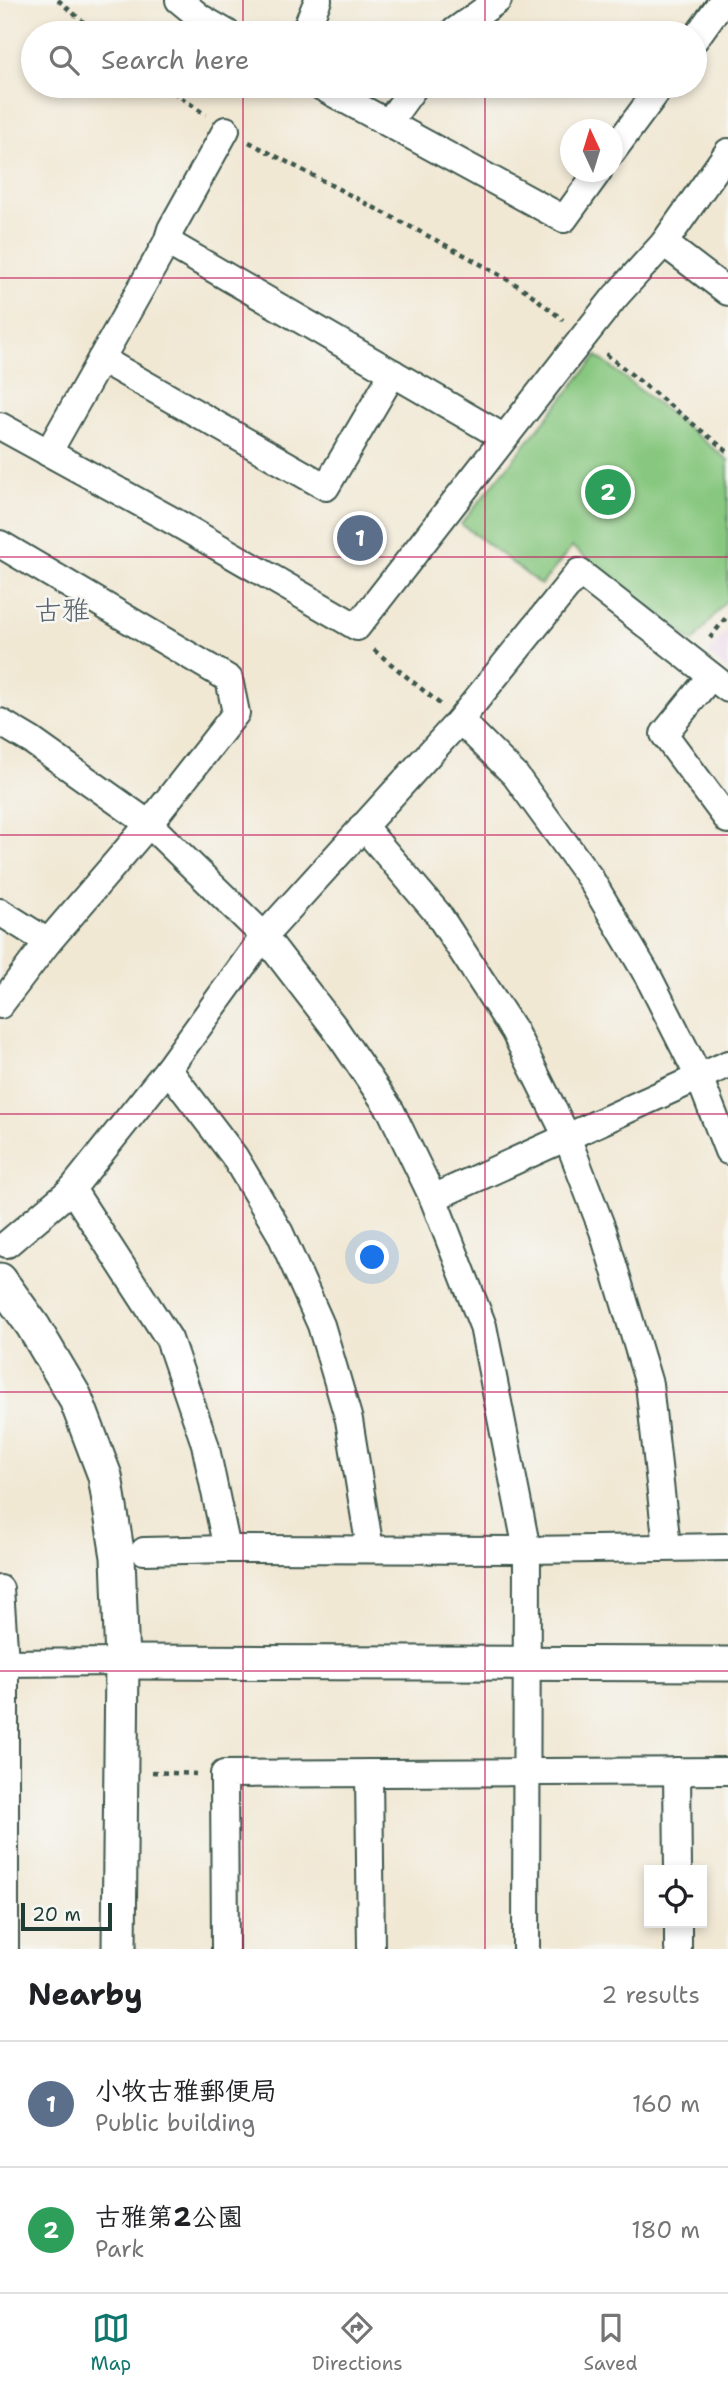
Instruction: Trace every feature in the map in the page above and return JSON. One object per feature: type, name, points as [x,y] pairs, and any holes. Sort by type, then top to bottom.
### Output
[{"type":"street","points":[[179,0],[206,21]]},
{"type":"street","points":[[309,21],[318,0]]},
{"type":"street","points":[[469,21],[499,0]]},
{"type":"street","points":[[707,22],[723,0]]},
{"type":"street","points":[[342,98],[564,219],[591,182]]},
{"type":"street","points":[[388,123],[406,98]]},
{"type":"street","points":[[623,137],[652,98]]},
{"type":"street","points":[[48,453],[167,242],[171,229],[226,130]]},
{"type":"street","points":[[0,426],[176,522],[357,627],[503,437],[615,297],[664,243],[728,152]]},
{"type":"street","points":[[167,242],[503,437]]},
{"type":"street","points":[[664,243],[728,292]]},
{"type":"street","points":[[101,359],[326,488],[393,373]]},
{"type":"street","points":[[0,544],[229,679],[236,713],[149,824],[48,942],[0,1005]]},
{"type":"street","points":[[7,1244],[72,1189],[168,1069],[264,936],[460,720],[579,572],[720,683],[664,734],[728,820]]},
{"type":"street","points":[[460,720],[515,775],[590,878],[649,978],[699,1077],[728,1151]]},
{"type":"street","points":[[0,722],[32,741],[149,824],[264,936],[334,1027],[391,1111],[433,1198],[483,1326],[527,1550],[526,1949]]},
{"type":"street","points":[[363,826],[445,925],[514,1031],[567,1137],[603,1231],[649,1384],[667,1547]]},
{"type":"street","points":[[0,912],[48,942]]},
{"type":"street","points":[[433,1198],[728,1064]]},
{"type":"street","points":[[168,1069],[233,1156],[280,1233],[321,1325],[349,1420],[370,1549]]},
{"type":"street","points":[[72,1189],[169,1339],[205,1444],[227,1549]]},
{"type":"street","points":[[0,1280],[33,1326],[75,1397],[105,1476],[118,1557],[122,1662],[119,1949]]},
{"type":"street","points":[[144,1551],[728,1547]]},
{"type":"street","points":[[0,1589],[5,1949]]},
{"type":"street","points":[[2,1662],[728,1664]]},
{"type":"street","points":[[677,1771],[678,1865]]},
{"type":"street","points":[[225,1949],[224,1774],[728,1771]]},
{"type":"street","points":[[369,1773],[371,1949]]},
{"type":"street","points":[[678,1928],[678,1949]]},
{"type":"path","points":[[58,0],[82,21]]},
{"type":"path","points":[[182,98],[226,130],[471,258],[527,291],[569,325]]},
{"type":"path","points":[[601,350],[728,452]]},
{"type":"path","points":[[357,627],[364,641],[460,720]]},
{"type":"path","points":[[147,1772],[224,1774]]},
{"type":"shaded area","points":[[728,629],[728,671],[708,654]]},
{"type":"green space","points":[[597,356],[728,460],[728,598],[693,642],[572,547],[541,585],[461,524]]},
{"type":"place","name":"古雅第2公園","points":[[608,492]]},
{"type":"place","name":"小牧古雅郵便局","points":[[360,538]]},
{"type":"district","name":"古雅","points":[[62,610]]}]
